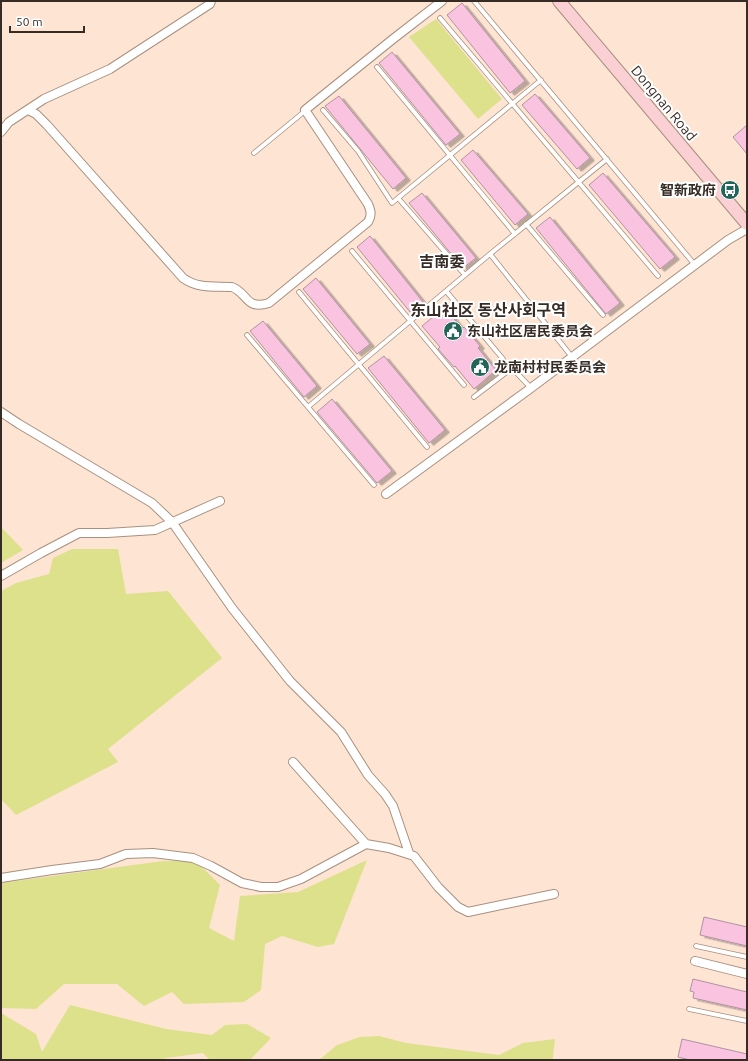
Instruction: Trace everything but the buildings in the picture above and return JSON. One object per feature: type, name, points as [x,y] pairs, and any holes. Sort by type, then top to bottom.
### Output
[{"type":"main road","name":"Dongnan Road","points":[[559,1],[747,224]]},
{"type":"street","points":[[1,132],[9,122],[44,99],[110,69],[210,4],[211,1]]},
{"type":"street","points":[[28,110],[36,114],[47,125],[183,278],[197,286],[232,287],[237,289],[248,301],[262,306],[269,304],[368,222],[371,216],[371,210],[368,204],[306,110],[442,1]]},
{"type":"street","points":[[386,494],[531,388],[728,240],[747,229]]},
{"type":"street","points":[[1,412],[152,503],[172,522],[232,608],[290,680],[341,732],[368,775],[385,794],[393,806],[409,853]]},
{"type":"street","points":[[1,576],[79,533],[155,530],[220,501]]},
{"type":"street","points":[[292,762],[366,844],[409,853],[414,856],[438,887],[458,908],[468,912],[554,894]]},
{"type":"street","points":[[1,878],[100,864],[126,854],[153,853],[192,858],[211,866],[242,883],[261,887],[278,887],[301,880],[366,844]]},
{"type":"street","points":[[695,961],[747,974]]},
{"type":"lane","points":[[474,1],[695,265]]},
{"type":"lane","points":[[440,18],[658,276]]},
{"type":"lane","points":[[376,67],[515,234]]},
{"type":"lane","points":[[323,110],[358,151],[392,203],[541,80]]},
{"type":"lane","points":[[254,153],[306,110]]},
{"type":"lane","points":[[308,407],[526,224],[606,159]]},
{"type":"lane","points":[[398,198],[465,275]]},
{"type":"lane","points":[[526,224],[603,315]]},
{"type":"lane","points":[[352,251],[464,385]]},
{"type":"lane","points":[[490,254],[572,357]]},
{"type":"lane","points":[[446,291],[504,359]]},
{"type":"lane","points":[[299,292],[427,447]]},
{"type":"lane","points":[[247,335],[374,485]]},
{"type":"lane","points":[[474,397],[512,368],[531,388]]},
{"type":"lane","points":[[696,946],[747,958]]},
{"type":"lane","points":[[689,1009],[747,1022]]},
{"type":"green space","points":[[436,19],[502,99],[478,119],[409,37]]},
{"type":"green space","points":[[1,527],[23,550],[1,563]]},
{"type":"green space","points":[[72,549],[118,549],[126,594],[168,591],[222,658],[108,749],[118,762],[16,815],[1,799],[1,591],[16,583],[49,574],[53,558]]},
{"type":"green space","points":[[367,860],[334,944],[318,947],[282,936],[265,944],[261,990],[244,1002],[184,1004],[172,992],[144,1006],[117,984],[64,984],[36,1009],[1,1008],[1,883],[163,861],[196,861],[220,885],[209,928],[234,941],[240,896],[298,892]]},
{"type":"green space","points":[[70,1005],[166,1029],[212,1035],[225,1025],[247,1024],[271,1038],[250,1060],[210,1060],[203,1053],[159,1060],[1,1060],[1,1013],[36,1034],[42,1052]]},
{"type":"green space","points":[[379,1036],[406,1043],[499,1055],[523,1043],[555,1039],[553,1060],[319,1060],[337,1045],[360,1037]]},
{"type":"place","name":"智新政府","points":[[730,190]]},
{"type":"place","name":"东山社区居民委员会","points":[[453,331]]},
{"type":"place","name":"龙南村村民委员会","points":[[480,367]]},
{"type":"district","name":"吉南委","points":[[442,262]]},
{"type":"district","name":"东山社区 동산사회구역","points":[[488,310]]}]
